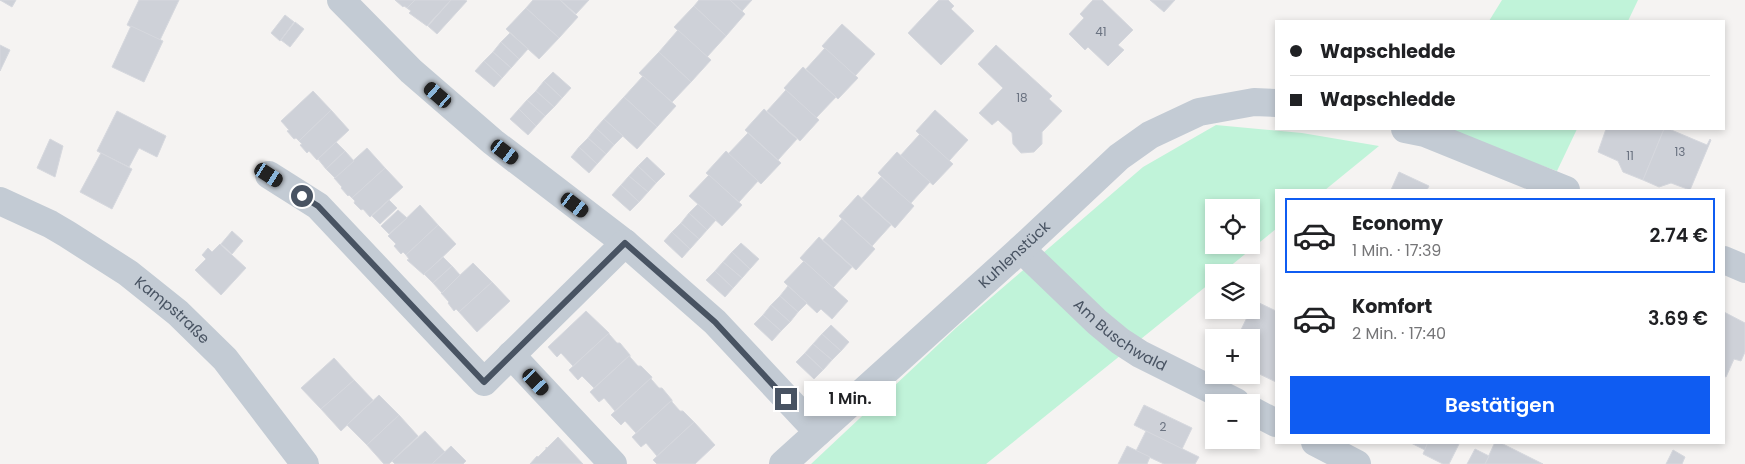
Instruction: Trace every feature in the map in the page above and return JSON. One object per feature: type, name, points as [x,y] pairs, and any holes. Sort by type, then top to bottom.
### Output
[{"type":"street","points":[[341,0],[411,71],[493,142],[625,243],[715,322],[818,432]]},
{"type":"street","name":"Kuhlenstück","points":[[783,464],[1021,249],[1119,157],[1150,134],[1199,112],[1254,102],[1275,103]]},
{"type":"street","points":[[1410,130],[1425,133],[1564,189]]},
{"type":"street","points":[[269,175],[318,206],[484,382],[625,243]]},
{"type":"street","name":"Kampstraße","points":[[0,201],[67,234],[128,274],[178,313],[225,359],[305,464]]},
{"type":"street","name":"Am Buschwald","points":[[1021,249],[1097,322],[1120,341],[1140,354],[1220,394]]},
{"type":"street","points":[[1725,260],[1745,269]]},
{"type":"street","points":[[511,355],[613,464]]},
{"type":"street","points":[[1260,415],[1275,422]]},
{"type":"street","points":[[1319,444],[1357,464]]},
{"type":"green space","points":[[1502,0],[1638,0],[1628,20],[1490,20]]},
{"type":"green space","points":[[1216,125],[1302,133],[1379,146],[1326,189],[1275,189],[1275,230],[1260,242],[1260,199],[1205,199],[1205,254],[1245,254],[1233,264],[1205,264],[1205,287],[986,464],[811,464],[957,327],[1143,167]]},
{"type":"green space","points":[[1442,130],[1577,130],[1557,171]]},
{"type":"building","points":[[0,0],[16,0],[12,7]]},
{"type":"building","points":[[139,0],[179,0],[160,40],[127,25]]},
{"type":"building","points":[[395,0],[415,0],[407,8]]},
{"type":"building","points":[[415,0],[451,0],[427,26],[409,13],[411,11],[407,8]]},
{"type":"building","points":[[451,0],[467,1],[437,34],[428,26]]},
{"type":"building","points":[[533,0],[560,0],[578,17],[559,38],[526,8]]},
{"type":"building","points":[[560,0],[589,0],[576,14]]},
{"type":"building","points":[[699,0],[730,0],[745,14],[726,36],[694,6]]},
{"type":"building","points":[[730,0],[752,0],[742,11]]},
{"type":"building","points":[[939,0],[948,0],[954,6],[951,9],[974,31],[941,65],[908,33]]},
{"type":"building","points":[[1093,0],[1102,0],[1133,30],[1118,45],[1124,50],[1108,66],[1088,47],[1085,50],[1069,34],[1084,18],[1080,14]]},
{"type":"building","points":[[1150,0],[1175,0],[1164,12]]},
{"type":"building","points":[[694,6],[726,36],[707,57],[674,27]]},
{"type":"building","points":[[526,8],[559,38],[539,59],[506,29]]},
{"type":"building","points":[[285,15],[294,22],[280,41],[271,33]]},
{"type":"building","points":[[295,22],[304,29],[290,47],[281,40]]},
{"type":"building","points":[[842,24],[875,54],[855,76],[822,46]]},
{"type":"building","points":[[131,26],[163,41],[144,82],[112,67]]},
{"type":"building","points":[[678,30],[711,60],[691,82],[659,52]]},
{"type":"building","points":[[510,33],[528,49],[519,59],[501,42]]},
{"type":"building","points":[[501,42],[519,59],[511,68],[493,52]]},
{"type":"building","points":[[0,45],[10,50],[0,71]]},
{"type":"building","points":[[996,45],[1052,96],[1049,99],[1062,111],[1042,132],[1042,144],[1034,152],[1021,153],[1013,144],[1012,133],[998,120],[992,125],[979,113],[1003,88],[978,64]]},
{"type":"building","points":[[825,48],[858,78],[838,99],[806,69]]},
{"type":"building","points":[[493,52],[511,68],[502,78],[484,61]]},
{"type":"building","points":[[659,52],[691,82],[672,102],[639,73]]},
{"type":"building","points":[[484,61],[502,78],[494,87],[475,71]]},
{"type":"building","points":[[803,67],[836,97],[816,118],[784,88]]},
{"type":"building","points":[[553,72],[571,88],[562,98],[544,81]]},
{"type":"building","points":[[643,76],[676,106],[657,127],[624,97]]},
{"type":"building","points":[[544,81],[562,98],[554,107],[536,91]]},
{"type":"building","points":[[786,90],[819,120],[800,141],[767,111]]},
{"type":"building","points":[[313,91],[331,110],[299,141],[296,138],[294,139],[281,121]]},
{"type":"building","points":[[536,91],[554,107],[545,116],[527,100]]},
{"type":"building","points":[[624,97],[657,127],[637,149],[604,119]]},
{"type":"building","points":[[527,100],[545,116],[536,126],[519,109]]},
{"type":"building","points":[[519,109],[536,126],[528,135],[510,119]]},
{"type":"building","points":[[764,109],[797,139],[778,160],[745,130]]},
{"type":"building","points":[[331,110],[349,130],[317,160],[309,151],[307,153],[299,141]]},
{"type":"building","points":[[935,110],[968,140],[949,161],[916,131]]},
{"type":"building","points":[[117,111],[166,136],[157,157],[139,148],[129,167],[97,151]]},
{"type":"building","points":[[604,119],[623,136],[614,145],[596,128]]},
{"type":"building","points":[[596,128],[614,145],[606,154],[588,138]]},
{"type":"building","points":[[1606,130],[1664,130],[1643,180],[1623,172],[1618,161],[1598,152]]},
{"type":"building","points":[[1664,130],[1671,130],[1707,145],[1711,140],[1690,189],[1671,183],[1659,187],[1643,180]]},
{"type":"building","points":[[748,133],[781,163],[761,184],[728,154]]},
{"type":"building","points":[[920,134],[953,164],[933,185],[900,156]]},
{"type":"building","points":[[588,138],[606,154],[597,164],[579,147]]},
{"type":"building","points":[[50,139],[63,146],[55,177],[37,168]]},
{"type":"building","points":[[336,142],[345,151],[326,169],[318,159]]},
{"type":"building","points":[[579,147],[597,164],[589,173],[571,157]]},
{"type":"building","points":[[367,148],[385,168],[352,198],[348,196],[334,178]]},
{"type":"building","points":[[345,151],[354,161],[335,178],[326,169]]},
{"type":"building","points":[[726,151],[758,181],[739,202],[706,173]]},
{"type":"building","points":[[897,152],[930,182],[910,204],[878,173]]},
{"type":"building","points":[[101,153],[132,169],[112,209],[80,192]]},
{"type":"building","points":[[647,157],[665,174],[656,183],[638,166]]},
{"type":"building","points":[[638,166],[656,183],[648,192],[629,176]]},
{"type":"building","points":[[385,168],[403,187],[370,217],[354,203],[355,201],[352,198]]},
{"type":"building","points":[[1399,172],[1429,186],[1428,189],[1391,189]]},
{"type":"building","points":[[709,175],[742,205],[722,226],[689,196]]},
{"type":"building","points":[[629,176],[648,192],[639,202],[621,185]]},
{"type":"building","points":[[881,177],[914,206],[895,228],[862,198]]},
{"type":"building","points":[[621,185],[639,202],[630,211],[612,195]]},
{"type":"building","points":[[858,195],[891,225],[872,246],[839,216]]},
{"type":"building","points":[[389,200],[397,208],[380,224],[372,216]]},
{"type":"building","points":[[698,204],[716,220],[707,230],[689,213]]},
{"type":"building","points":[[420,205],[438,225],[406,255],[403,252],[401,254],[394,246],[396,244],[388,236]]},
{"type":"building","points":[[398,210],[407,218],[389,234],[381,226]]},
{"type":"building","points":[[689,213],[707,230],[699,239],[681,223]]},
{"type":"building","points":[[842,219],[875,249],[856,270],[823,240]]},
{"type":"building","points":[[681,223],[699,239],[690,249],[672,232]]},
{"type":"building","points":[[438,225],[456,244],[424,275],[407,260],[409,259],[406,255]]},
{"type":"building","points":[[232,231],[243,241],[232,254],[221,244]]},
{"type":"building","points":[[672,232],[690,249],[682,258],[664,241]]},
{"type":"building","points":[[819,237],[852,267],[833,288],[800,258]]},
{"type":"building","points":[[741,243],[759,259],[750,269],[732,252]]},
{"type":"building","points":[[220,244],[246,268],[221,295],[195,270],[206,259],[202,255],[208,248],[212,252]]},
{"type":"building","points":[[732,252],[750,269],[742,278],[723,262]]},
{"type":"building","points":[[443,257],[452,266],[433,283],[424,274]]},
{"type":"building","points":[[804,261],[848,301],[832,319],[821,309],[817,313],[784,282]]},
{"type":"building","points":[[723,262],[742,278],[733,288],[715,271]]},
{"type":"building","points":[[473,263],[492,282],[459,312],[456,309],[454,311],[441,293]]},
{"type":"building","points":[[452,266],[460,275],[442,293],[433,283]]},
{"type":"building","points":[[715,271],[733,288],[725,297],[706,280]]},
{"type":"building","points":[[492,282],[510,301],[477,332],[459,312]]},
{"type":"building","points":[[788,286],[807,303],[798,312],[780,296]]},
{"type":"building","points":[[780,296],[798,312],[790,322],[771,305]]},
{"type":"building","points":[[1260,303],[1275,311],[1275,382],[1260,374],[1260,329],[1241,329],[1246,319],[1260,319]]},
{"type":"building","points":[[771,305],[790,322],[781,331],[763,315]]},
{"type":"building","points":[[586,311],[609,333],[573,366],[561,353],[557,357],[548,347]]},
{"type":"building","points":[[1725,313],[1745,323],[1745,352],[1741,361],[1734,359],[1726,377]]},
{"type":"building","points":[[763,315],[781,331],[772,341],[754,324]]},
{"type":"building","points":[[831,325],[849,342],[841,351],[822,334]]},
{"type":"building","points":[[609,333],[630,355],[594,388],[582,376],[578,380],[569,370]]},
{"type":"building","points":[[822,334],[841,351],[832,360],[813,344]]},
{"type":"building","points":[[813,344],[832,360],[823,370],[805,353]]},
{"type":"building","points":[[805,353],[823,370],[814,379],[796,362]]},
{"type":"building","points":[[630,355],[638,366],[641,366],[652,377],[615,411],[604,398],[599,402],[590,392]]},
{"type":"building","points":[[334,358],[354,380],[321,409],[301,388]]},
{"type":"building","points":[[652,377],[651,379],[672,400],[636,433],[625,421],[621,425],[611,415]]},
{"type":"building","points":[[354,380],[373,400],[341,431],[321,409]]},
{"type":"building","points":[[379,395],[399,415],[367,445],[347,425]]},
{"type":"building","points":[[672,400],[680,411],[683,411],[694,422],[657,456],[646,443],[641,447],[632,437]]},
{"type":"building","points":[[1144,405],[1192,428],[1182,449],[1134,425]]},
{"type":"building","points":[[399,415],[418,436],[389,464],[384,464],[367,445]]},
{"type":"building","points":[[694,422],[715,445],[695,464],[657,464],[653,460]]},
{"type":"building","points":[[425,431],[445,452],[432,464],[395,464],[392,461]]},
{"type":"building","points":[[1146,431],[1199,457],[1195,464],[1164,464],[1136,451]]},
{"type":"building","points":[[558,437],[583,464],[530,464],[546,447]]},
{"type":"building","points":[[1413,444],[1427,444],[1425,450]]},
{"type":"building","points":[[1427,444],[1459,444],[1449,464],[1443,464],[1423,454]]},
{"type":"building","points":[[1494,444],[1503,444],[1543,464],[1485,464]]},
{"type":"building","points":[[451,446],[466,461],[463,464],[432,464]]},
{"type":"building","points":[[1127,446],[1150,457],[1147,464],[1118,464]]},
{"type":"building","points":[[1475,449],[1489,456],[1485,464],[1467,464]]},
{"type":"building","points":[[1673,450],[1685,457],[1682,464],[1666,464]]},
{"type":"route","points":[[302,196],[318,206],[484,382],[625,243],[715,322],[786,399]]}]
